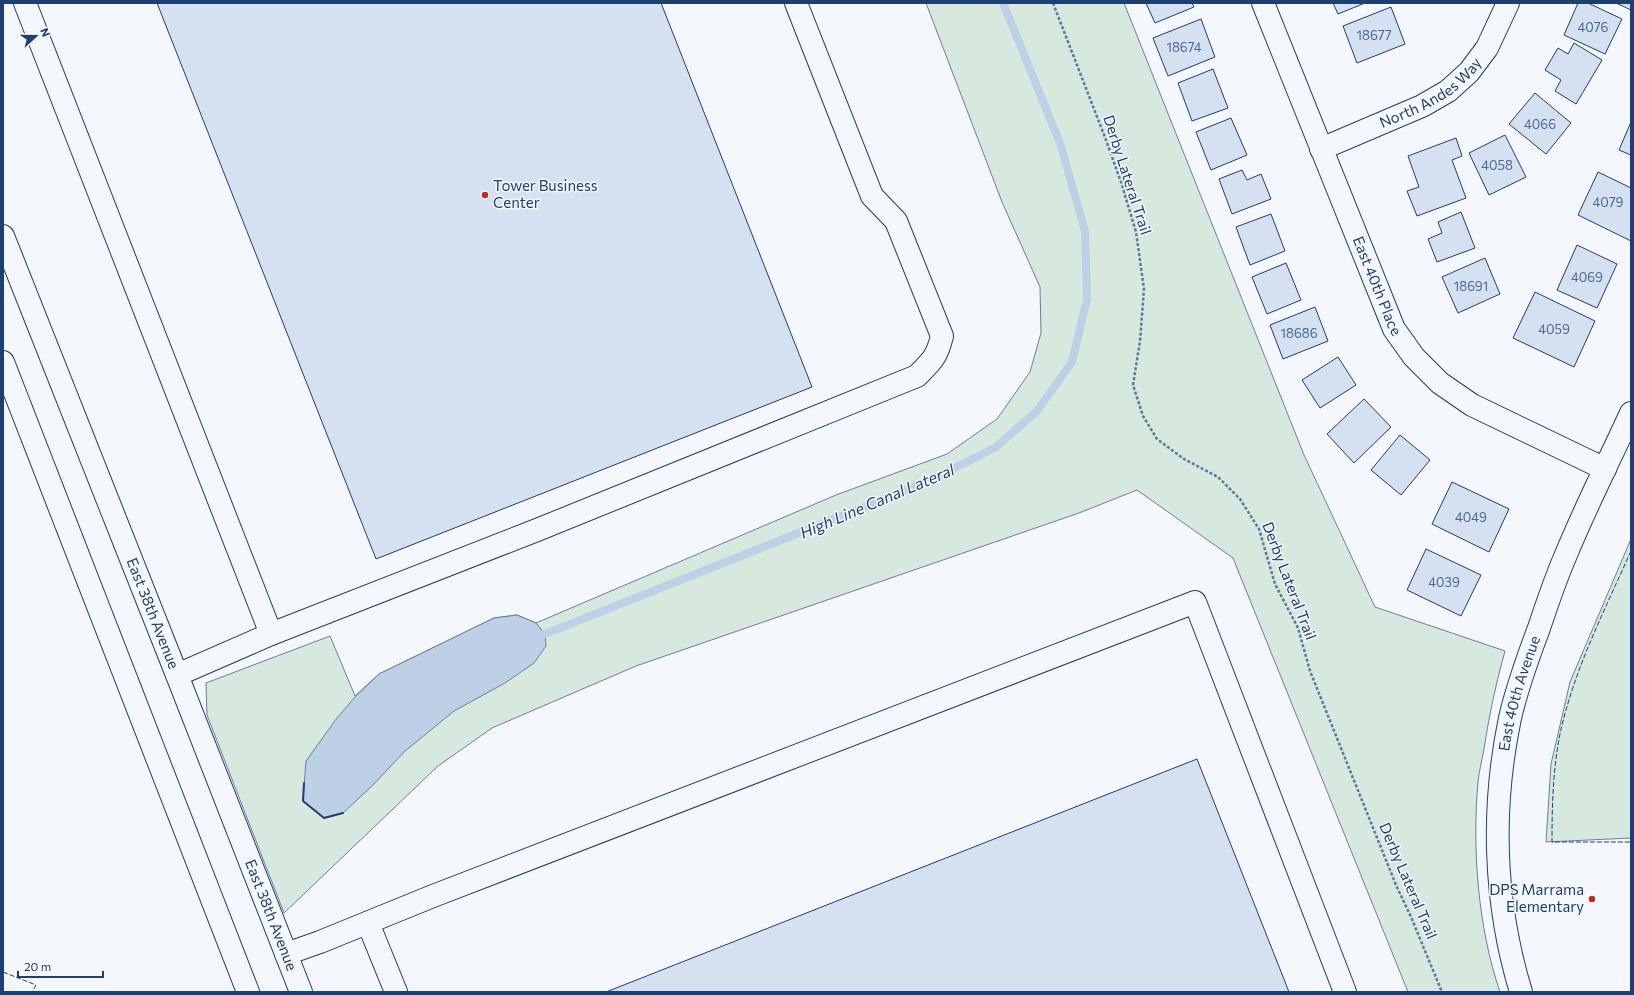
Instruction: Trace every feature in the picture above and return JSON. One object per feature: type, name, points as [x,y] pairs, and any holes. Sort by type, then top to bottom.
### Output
[{"type":"main road","points":[[25,3],[271,634]]},
{"type":"main road","points":[[178,675],[271,634],[537,530],[917,376],[930,363],[939,351],[942,336],[896,221],[872,196],[796,3]]},
{"type":"main road","name":"East 40th Place","points":[[1263,3],[1394,328],[1414,357],[1440,383],[1472,405],[1606,468]]},
{"type":"main road","name":"North Andes Way","points":[[1321,149],[1422,106],[1448,91],[1470,72],[1487,48],[1508,3]]},
{"type":"main road","name":"East 38th Avenue","points":[[3,236],[178,675],[301,992]]},
{"type":"main road","points":[[3,362],[248,992]]},
{"type":"main road","name":"East 40th Avenue","points":[[1521,992],[1506,930],[1500,885],[1496,830],[1502,768],[1510,717],[1530,653],[1564,557],[1631,413]]},
{"type":"main road","points":[[286,954],[1195,602],[1345,992]]},
{"type":"main road","points":[[368,922],[396,992]]},
{"type":"path","name":"Derby Lateral Trail","points":[[1053,3],[1106,140],[1121,182],[1136,232],[1144,289],[1140,341],[1133,385],[1143,416],[1157,439],[1184,459],[1218,478],[1240,499],[1259,529],[1275,584],[1298,628],[1313,679],[1396,885],[1442,992]]},
{"type":"shaded area","points":[[926,3],[1124,3],[1304,455],[1375,607],[1505,651],[1493,700],[1479,774],[1476,808],[1478,888],[1486,942],[1500,992],[1408,992],[1233,558],[1137,490],[1079,513],[636,666],[492,728],[438,766],[284,913],[207,715],[206,683],[330,636],[355,696],[379,674],[494,618],[517,615],[536,623],[836,495],[947,454],[997,419],[1030,372],[1041,333],[1040,287],[1002,202]]},
{"type":"shaded area","points":[[1631,539],[1631,838],[1546,842],[1551,764],[1570,682]]},
{"type":"water","points":[[517,615],[536,623],[545,634],[546,646],[534,663],[505,683],[454,711],[404,752],[373,785],[343,813],[324,818],[303,801],[306,761],[337,718],[355,697],[379,674],[494,618]]},
{"type":"building","name":"Tower Business Center","points":[[157,3],[661,3],[812,387],[376,559]]},
{"type":"building","points":[[1146,3],[1192,3],[1194,7],[1155,23]]},
{"type":"building","points":[[1333,3],[1365,3],[1338,14]]},
{"type":"building","points":[[1578,3],[1588,3],[1622,19],[1605,54],[1564,35]]},
{"type":"building","points":[[1616,3],[1631,3],[1631,10]]},
{"type":"building","points":[[1391,7],[1405,44],[1357,63],[1343,26]]},
{"type":"building","points":[[1201,19],[1215,57],[1168,76],[1153,38]]},
{"type":"building","points":[[1574,43],[1602,60],[1576,104],[1555,91],[1561,80],[1545,70],[1558,48],[1568,54]]},
{"type":"building","points":[[1213,69],[1228,108],[1192,121],[1178,83]]},
{"type":"building","points":[[1535,93],[1571,123],[1546,154],[1509,124]]},
{"type":"building","points":[[1231,118],[1247,155],[1211,170],[1196,132]]},
{"type":"building","points":[[1631,122],[1631,155],[1619,150]]},
{"type":"building","points":[[1505,135],[1526,177],[1489,195],[1469,153]]},
{"type":"building","points":[[1456,138],[1462,156],[1452,160],[1466,198],[1417,216],[1407,191],[1419,187],[1408,156]]},
{"type":"building","points":[[1242,170],[1247,180],[1261,174],[1271,199],[1232,214],[1219,179]]},
{"type":"building","points":[[1598,172],[1631,188],[1631,241],[1578,215]]},
{"type":"building","points":[[1461,212],[1475,248],[1437,262],[1428,239],[1442,233],[1438,222]]},
{"type":"building","points":[[1271,214],[1285,251],[1250,265],[1236,227]]},
{"type":"building","points":[[1577,245],[1617,264],[1597,308],[1557,290]]},
{"type":"building","points":[[1485,258],[1500,294],[1458,313],[1442,277]]},
{"type":"building","points":[[1286,263],[1301,300],[1267,314],[1252,277]]},
{"type":"building","points":[[1535,292],[1595,321],[1574,367],[1513,338]]},
{"type":"building","points":[[1315,307],[1328,341],[1283,359],[1270,325]]},
{"type":"building","points":[[1338,357],[1356,385],[1320,408],[1302,380]]},
{"type":"building","points":[[1364,399],[1391,427],[1354,463],[1327,434]]},
{"type":"building","points":[[1400,435],[1430,460],[1401,495],[1371,470]]},
{"type":"building","points":[[1452,482],[1509,509],[1489,552],[1432,524]]},
{"type":"building","points":[[1426,549],[1481,575],[1461,616],[1407,590]]},
{"type":"building","points":[[1197,759],[1289,992],[606,992]]},
{"type":"waterway","name":"High Line Canal Lateral","points":[[545,634],[927,482],[996,447],[1037,411],[1072,362],[1087,299],[1085,231],[1060,143],[1003,3]]},
{"type":"fence","points":[[1631,551],[1602,614],[1576,677],[1563,721],[1555,766],[1552,842],[1631,842]]},
{"type":"fence","points":[[3,972],[36,985],[32,992]]},
{"type":"wall","points":[[304,783],[303,801],[324,818],[343,813]]},
{"type":"place","name":"Tower Business Center","points":[[485,195]]},
{"type":"place","name":"DPS Marrama Elementary","points":[[1592,899]]}]
